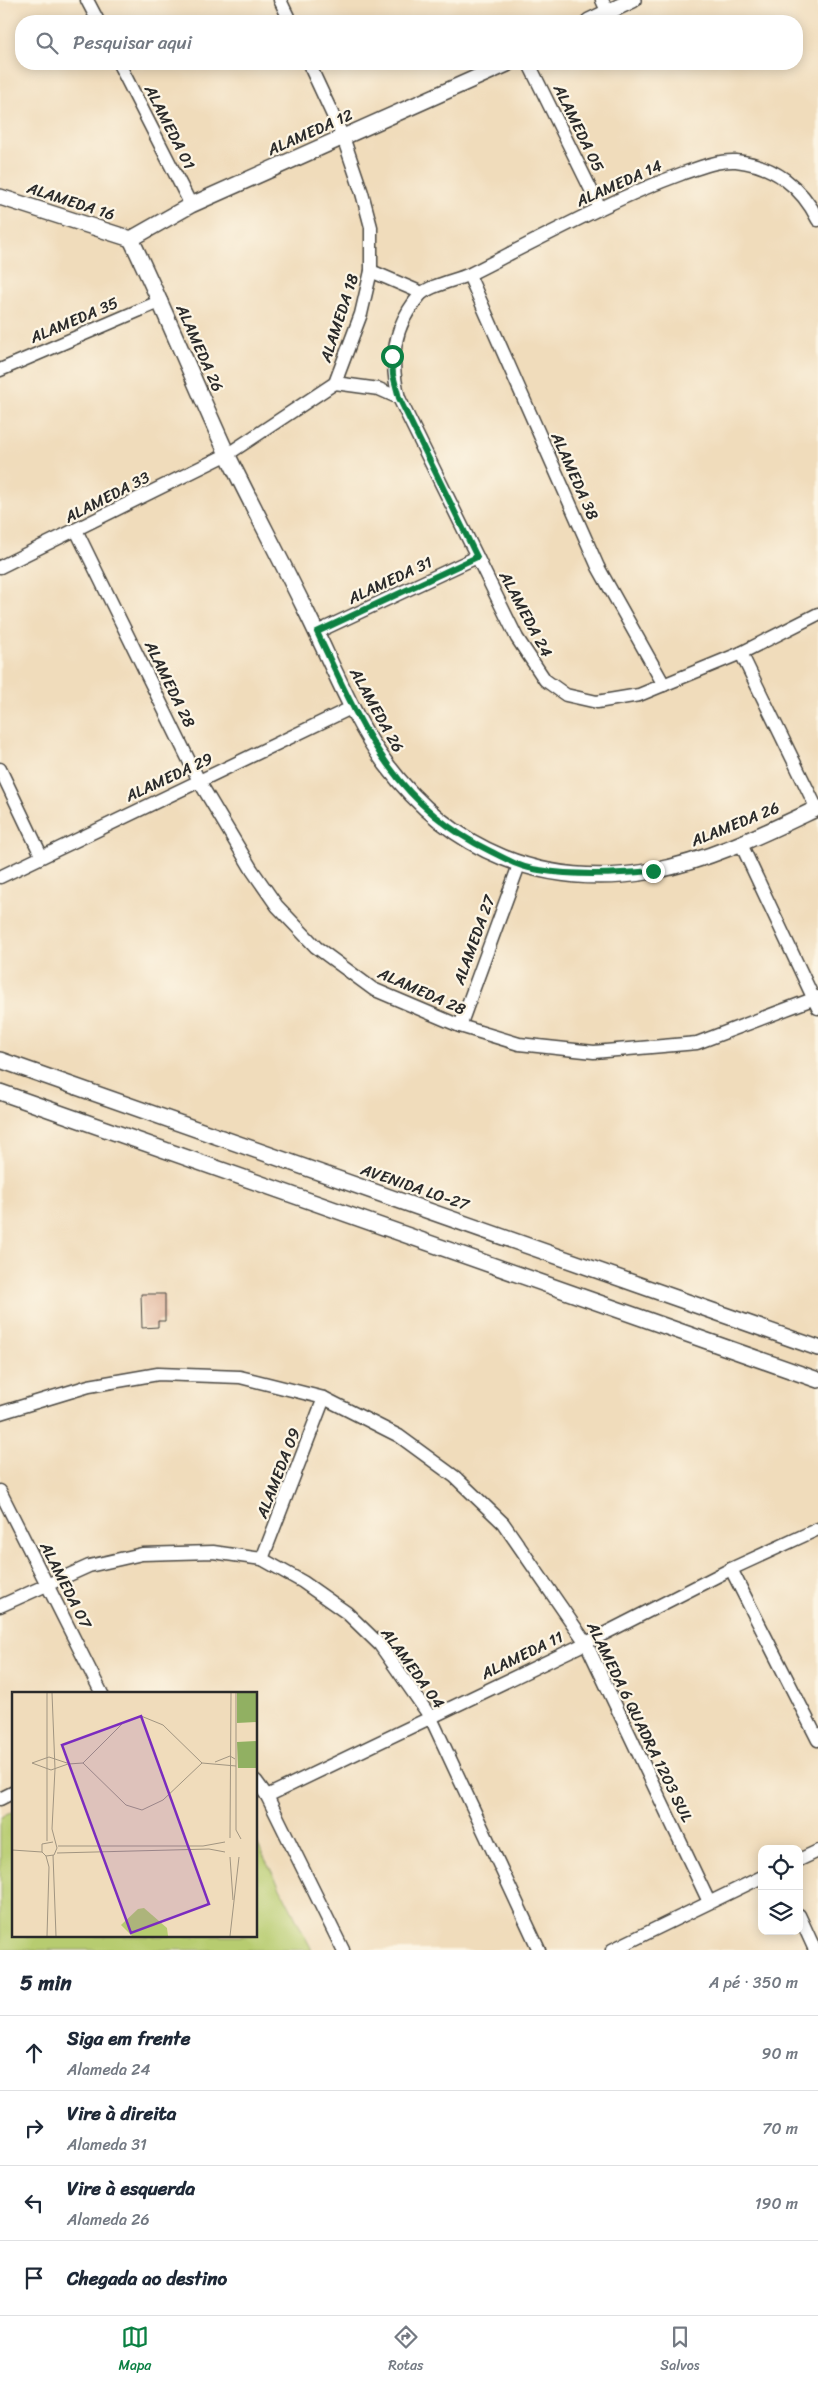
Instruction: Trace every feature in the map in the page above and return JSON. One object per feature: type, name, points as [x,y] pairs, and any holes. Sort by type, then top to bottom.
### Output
[{"type":"street","points":[[87,0],[95,15]]},
{"type":"street","points":[[280,0],[287,15]]},
{"type":"street","points":[[595,15],[604,6],[633,0]]},
{"type":"street","name":"ALAMEDA 01","points":[[122,70],[191,205]]},
{"type":"street","name":"ALAMEDA 18","points":[[228,454],[282,420],[335,383],[361,314],[371,271],[371,227],[362,193],[343,137],[312,70]]},
{"type":"street","name":"ALAMEDA 12","points":[[131,239],[191,205],[494,70]]},
{"type":"street","name":"ALAMEDA 05","points":[[532,70],[600,208]]},
{"type":"street","name":"ALAMEDA 14","points":[[422,293],[468,275],[600,208],[658,182],[710,164],[735,161],[775,172],[792,183],[809,202],[818,220]]},
{"type":"street","name":"ALAMEDA 16","points":[[0,197],[131,239]]},
{"type":"street","name":"ALAMEDA 26","points":[[131,239],[161,301],[228,454],[353,707],[385,762],[417,800],[440,822],[467,840],[519,865],[538,870],[608,875],[644,872],[693,860],[742,844],[817,809]]},
{"type":"street","points":[[371,271],[422,293]]},
{"type":"street","name":"ALAMEDA 38","points":[[468,275],[598,567],[664,685]]},
{"type":"street","name":"ALAMEDA 24","points":[[422,293],[412,304],[400,329],[392,356],[393,375],[399,398],[517,638],[532,664],[545,680],[566,695],[597,702],[639,695],[741,652],[818,614]]},
{"type":"street","name":"ALAMEDA 35","points":[[0,370],[161,301]]},
{"type":"street","points":[[335,383],[379,389],[399,398]]},
{"type":"street","name":"ALAMEDA 33","points":[[0,567],[228,454]]},
{"type":"street","name":"ALAMEDA 28","points":[[76,530],[199,781],[252,870],[276,906],[316,947],[373,989],[460,1026],[519,1044],[594,1052],[698,1043],[817,1001]]},
{"type":"street","name":"ALAMEDA 31","points":[[317,632],[477,557]]},
{"type":"street","points":[[741,652],[817,809]]},
{"type":"street","name":"ALAMEDA 29","points":[[0,877],[41,855],[353,707]]},
{"type":"street","points":[[0,769],[41,855]]},
{"type":"street","points":[[742,844],[817,1001]]},
{"type":"street","name":"ALAMEDA 27","points":[[460,1026],[519,865]]},
{"type":"street","name":"AVENIDA LO-27","points":[[0,1060],[818,1348]]},
{"type":"street","points":[[0,1092],[818,1380]]},
{"type":"street","name":"ALAMEDA 6 QUADRA 1203 SUL","points":[[0,1413],[89,1386],[158,1374],[240,1377],[324,1398],[399,1436],[455,1477],[503,1523],[586,1643],[709,1902]]},
{"type":"street","name":"ALAMEDA 09","points":[[262,1559],[324,1398]]},
{"type":"street","name":"ALAMEDA 07","points":[[0,1491],[101,1692]]},
{"type":"street","name":"ALAMEDA 11","points":[[267,1796],[586,1643],[731,1569],[818,1529]]},
{"type":"street","name":"ALAMEDA 04","points":[[0,1606],[89,1566],[142,1554],[213,1552],[262,1559],[303,1582],[347,1613],[380,1645],[431,1718],[538,1950]]},
{"type":"street","points":[[731,1569],[818,1740]]},
{"type":"street","points":[[258,1784],[267,1796],[344,1950]]},
{"type":"street","points":[[0,1799],[12,1793]]},
{"type":"street","points":[[803,1858],[818,1851]]},
{"type":"street","points":[[612,1950],[758,1879]]},
{"type":"street","points":[[803,1924],[815,1950]]},
{"type":"green space","points":[[12,1813],[12,1938],[258,1938],[258,1845],[312,1950],[0,1950],[0,1817]]},
{"type":"building","points":[[141,1294],[165,1294],[165,1321],[158,1321],[158,1327],[142,1328]]},
{"type":"route","points":[[392,356],[393,375],[399,398],[477,557],[317,632],[353,707],[385,762],[417,800],[440,822],[467,840],[519,865],[538,870],[608,875],[653,871]]}]
